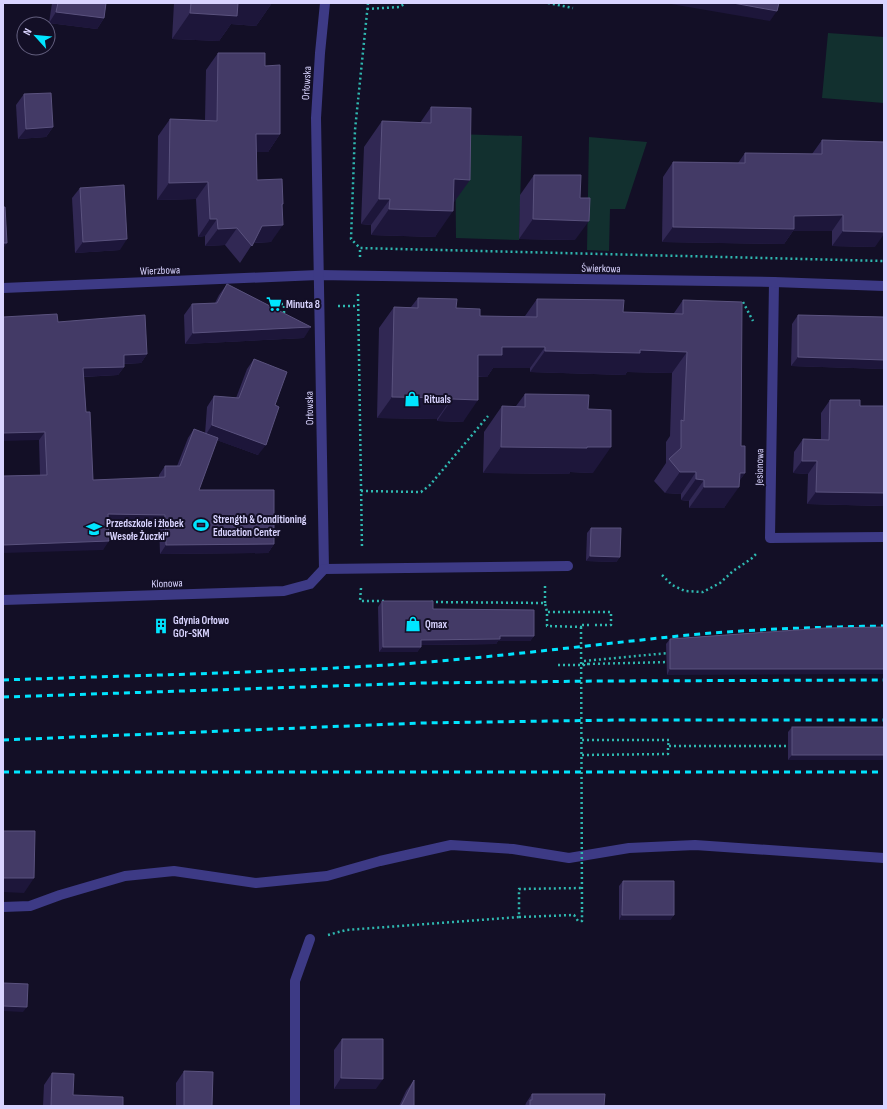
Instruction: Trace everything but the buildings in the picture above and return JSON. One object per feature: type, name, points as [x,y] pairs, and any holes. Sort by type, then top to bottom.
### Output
[{"type":"street","name":"Orłowska","points":[[324,569],[316,118],[325,3]]},
{"type":"street","name":"Świerkowa","points":[[318,275],[774,282],[884,286]]},
{"type":"street","name":"Wierzbowa","points":[[3,288],[318,275]]},
{"type":"street","name":"Jesionowa","points":[[770,538],[774,282]]},
{"type":"street","points":[[770,538],[884,537]]},
{"type":"street","points":[[324,569],[568,566]]},
{"type":"street","name":"Klonowa","points":[[3,600],[284,591],[310,584],[324,569]]},
{"type":"street","points":[[3,906],[30,906],[60,895],[124,876],[174,871],[256,883],[327,876],[380,861],[451,845],[513,849],[569,858],[629,848],[695,845],[884,858]]},
{"type":"street","points":[[296,1106],[295,981],[310,939]]},
{"type":"path","points":[[368,3],[355,130],[352,239],[360,248],[884,261]]},
{"type":"path","points":[[367,9],[399,7],[406,3]]},
{"type":"path","points":[[548,3],[573,8]]},
{"type":"path","points":[[276,304],[284,304],[284,318]]},
{"type":"path","points":[[357,306],[362,540]]},
{"type":"path","points":[[361,491],[421,492],[430,485],[488,416]]},
{"type":"path","points":[[662,575],[672,585],[685,591],[703,592],[720,583],[733,571],[751,559],[770,538]]},
{"type":"path","points":[[360,601],[391,601]]},
{"type":"path","points":[[430,602],[545,603],[547,612],[547,626],[582,627],[582,625],[611,625],[611,612],[547,612]]},
{"type":"path","points":[[310,939],[346,930],[519,917],[574,915],[578,921],[582,921],[582,627]]},
{"type":"path","points":[[582,665],[558,665],[584,665],[584,661],[668,652],[668,663],[662,663],[582,665]]},
{"type":"path","points":[[582,740],[669,740],[668,754],[582,755]]},
{"type":"path","points":[[668,746],[796,746]]},
{"type":"path","points":[[519,917],[519,889],[582,888]]},
{"type":"green space","points":[[828,33],[884,37],[884,103],[822,98]]},
{"type":"green space","points":[[455,134],[522,136],[519,240],[456,238]]},
{"type":"green space","points":[[589,137],[647,142],[625,209],[610,209],[609,251],[587,250]]},
{"type":"railway","points":[[3,680],[261,671],[415,663],[713,633],[884,626]]},
{"type":"railway","points":[[3,697],[422,683],[884,680]]},
{"type":"railway","points":[[3,740],[421,723],[621,720],[884,720]]},
{"type":"railway","points":[[3,772],[884,772]]},
{"type":"place","name":"Minuta 8","points":[[274,304]]},
{"type":"place","name":"Rituals","points":[[412,399]]},
{"type":"place","name":"Strength & Conditioning Education Center","points":[[201,525]]},
{"type":"place","name":"Przedszkole i żłobek \"Wesołe Żuczki\"","points":[[94,529]]},
{"type":"place","name":"Qmax","points":[[413,624]]},
{"type":"place","name":"Gdynia Orłowo GOr-SKM","points":[[161,626]]}]
